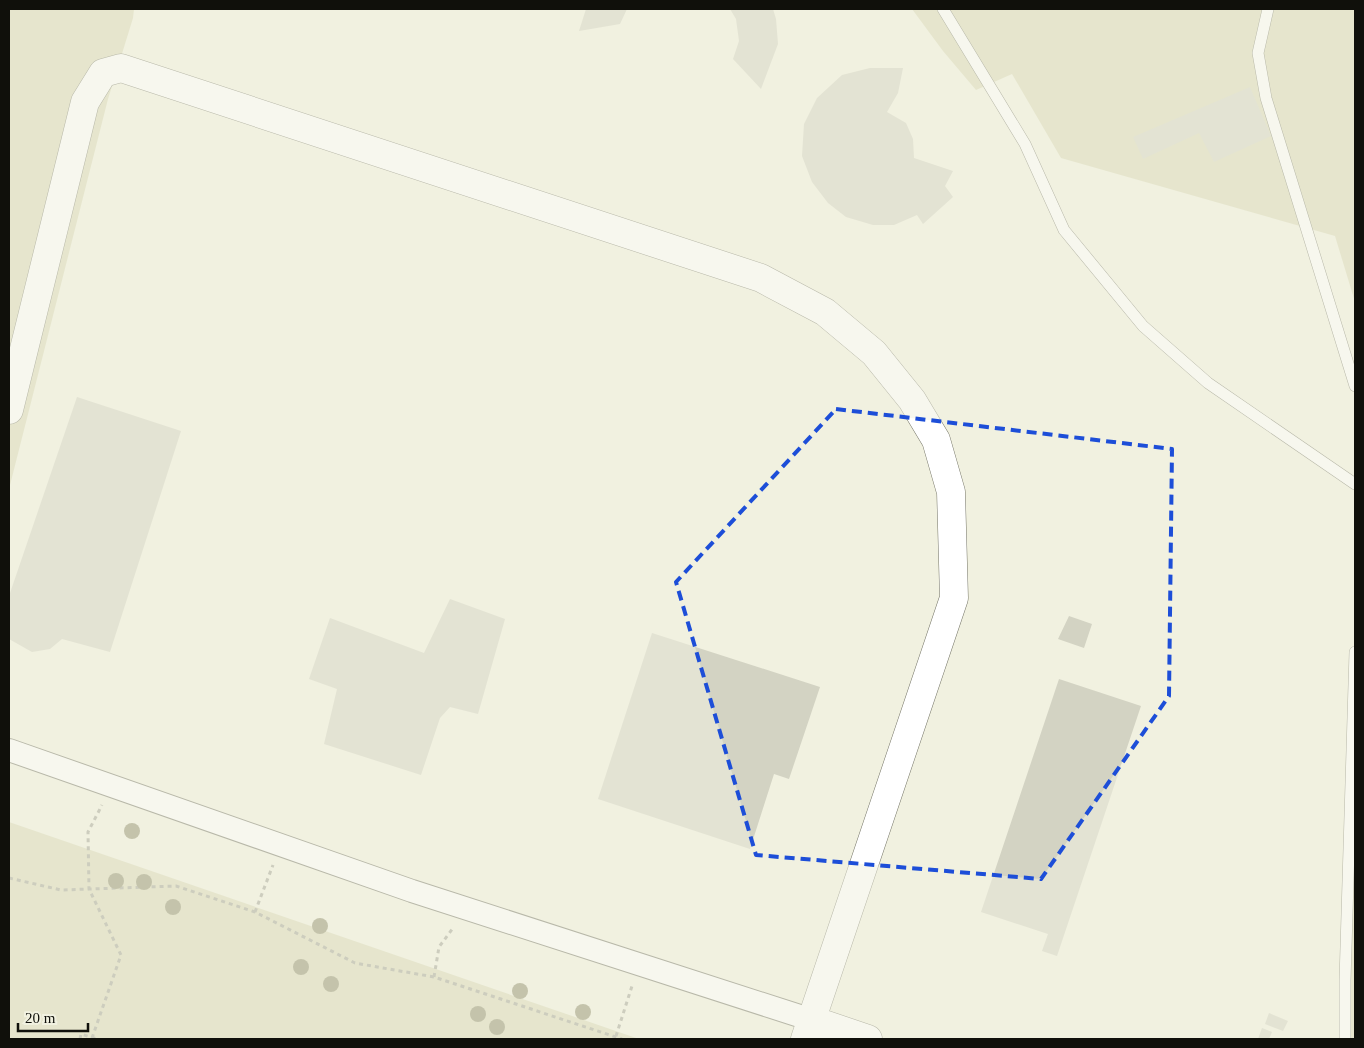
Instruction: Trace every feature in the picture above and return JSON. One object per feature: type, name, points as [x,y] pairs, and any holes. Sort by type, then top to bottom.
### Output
[{"type":"street","points":[[9,410],[85,102],[103,73],[121,68],[761,278],[825,312],[874,353],[912,400],[936,440],[951,492],[954,598],[808,1030]]},
{"type":"street","points":[[9,750],[808,1030],[868,1039]]},
{"type":"lane","points":[[943,9],[1025,144],[1064,230],[1143,326],[1208,383],[1355,484]]},
{"type":"lane","points":[[1268,9],[1258,53],[1266,98],[1355,386]]},
{"type":"lane","points":[[1345,1039],[1345,980],[1355,652]]},
{"type":"path","points":[[92,1038],[121,955],[89,889],[88,832],[104,800]]},
{"type":"path","points":[[255,912],[276,858]]},
{"type":"path","points":[[9,878],[62,890],[176,886],[255,912],[355,963],[434,977],[622,1039]]},
{"type":"path","points":[[434,977],[439,947],[454,926]]},
{"type":"path","points":[[616,1036],[634,978]]},
{"type":"path","points":[[80,1039],[82,1034],[97,1039]]},
{"type":"highlighted area","points":[[836,409],[1172,449],[1169,696],[1041,879],[756,855],[676,582]]},
{"type":"green space","points":[[9,9],[134,9],[133,18],[108,99],[9,489]]},
{"type":"green space","points":[[912,9],[1355,9],[1355,302],[1335,236],[1061,158],[1012,74],[976,90],[943,51]]},
{"type":"green space","points":[[1355,704],[1355,1039],[1346,1039]]},
{"type":"green space","points":[[9,822],[639,1039],[9,1039]]},
{"type":"building","points":[[586,9],[627,9],[620,24],[579,31]]},
{"type":"building","points":[[730,9],[773,9],[776,19],[778,44],[761,89],[733,59],[739,41],[736,19]]},
{"type":"building","points":[[870,68],[903,68],[898,93],[887,112],[906,123],[913,139],[914,158],[953,171],[945,186],[953,197],[923,224],[917,215],[894,225],[873,225],[846,217],[828,203],[812,182],[802,156],[804,124],[817,98],[842,75]]},
{"type":"building","points":[[1250,87],[1271,136],[1214,162],[1199,133],[1143,159],[1133,137]]},
{"type":"building","points":[[77,397],[181,431],[110,652],[62,639],[50,649],[32,652],[9,639],[9,596]]},
{"type":"building","points":[[450,599],[505,619],[478,714],[450,707],[440,718],[421,775],[324,744],[337,689],[309,679],[330,618],[424,653]]},
{"type":"building","points":[[1069,616],[1092,624],[1084,648],[1058,639]]},
{"type":"building","points":[[652,633],[820,687],[789,779],[774,774],[750,849],[598,799]]},
{"type":"building","points":[[1059,679],[1141,706],[1057,956],[1042,951],[1048,934],[981,912]]},
{"type":"building","points":[[1269,1013],[1288,1021],[1283,1031],[1265,1024]]},
{"type":"building","points":[[1262,1028],[1272,1032],[1269,1039],[1258,1039]]}]
